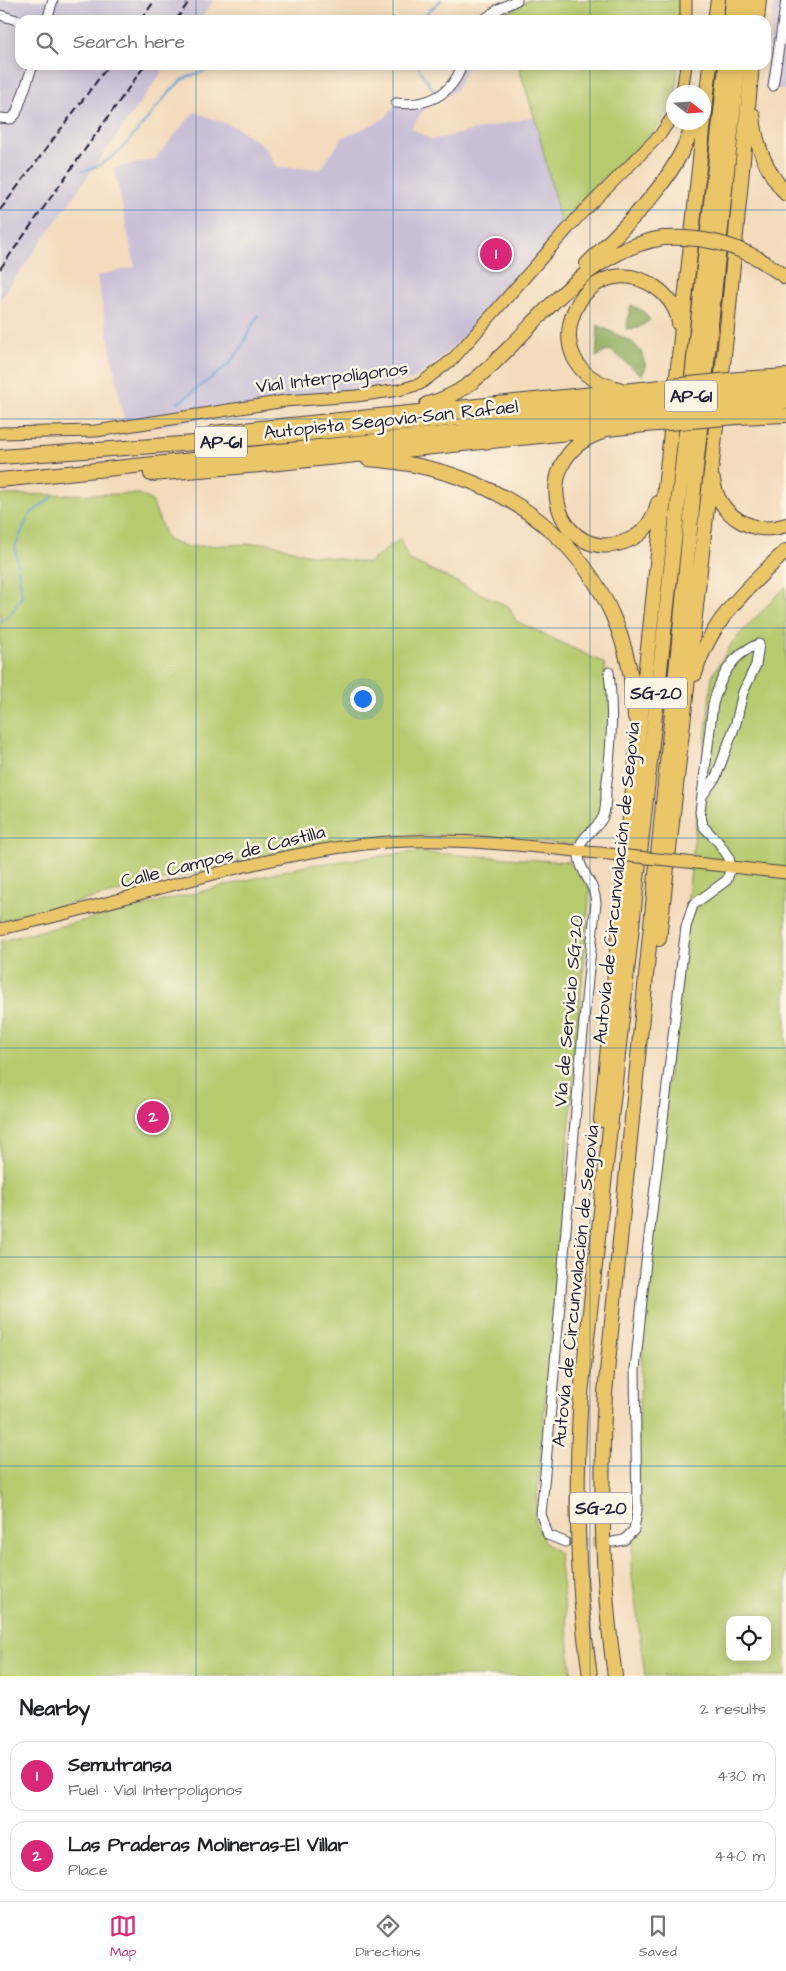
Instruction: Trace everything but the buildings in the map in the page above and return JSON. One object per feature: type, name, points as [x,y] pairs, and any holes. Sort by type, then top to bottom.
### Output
[{"type":"highway","points":[[716,15],[718,0]]},
{"type":"highway","points":[[732,15],[733,0]]},
{"type":"highway","points":[[744,15],[745,0]]},
{"type":"highway","points":[[758,15],[759,0]]},
{"type":"highway","points":[[705,85],[709,70]]},
{"type":"highway","points":[[587,1320],[595,1182],[628,836],[710,70]]},
{"type":"highway","name":"Autovía de Circunvalación de Segovia","points":[[590,1676],[582,1612],[578,1518],[578,1436],[587,1320],[725,70]]},
{"type":"highway","name":"Autovía de Circunvalación de Segovia","points":[[615,1676],[603,1572],[602,1445],[606,1370],[737,70]]},
{"type":"highway","points":[[626,1180],[668,867],[753,70]]},
{"type":"highway","points":[[754,70],[753,109],[756,140],[778,184],[786,194]]},
{"type":"highway","points":[[464,388],[654,195],[677,163],[691,130]]},
{"type":"highway","points":[[338,420],[433,402],[464,388],[489,368],[569,287],[599,263],[628,247],[663,238],[690,237],[712,240],[736,248],[759,259],[786,277]]},
{"type":"highway","points":[[644,407],[622,389],[604,384],[589,376],[576,360],[569,344],[569,325],[577,303],[596,284],[611,278],[622,277],[645,282],[664,295],[676,313],[679,321],[679,348]]},
{"type":"highway","points":[[0,457],[105,443],[338,420],[644,407],[738,398],[786,376]]},
{"type":"highway","name":"Autopista Segovia-San Rafael","points":[[0,457],[644,407],[738,398],[786,389]]},
{"type":"highway","points":[[738,398],[755,416],[786,420]]},
{"type":"highway","name":"Autopista Segovia-San Rafael","points":[[738,398],[786,401]]},
{"type":"highway","points":[[644,407],[627,427],[607,431],[583,441],[568,455],[560,469],[555,487],[558,508],[567,525],[578,535],[593,543],[612,545],[637,536],[654,516],[668,461]]},
{"type":"highway","name":"Autopista Segovia-San Rafael","points":[[0,481],[644,407]]},
{"type":"highway","points":[[755,416],[786,415]]},
{"type":"highway","points":[[0,481],[100,478],[260,465],[627,427]]},
{"type":"highway","points":[[713,448],[714,487],[722,506],[739,522],[763,528],[786,525]]},
{"type":"highway","points":[[260,465],[368,459],[432,468],[488,487],[532,514],[555,534],[593,579],[610,610],[630,670],[635,729],[628,836]]},
{"type":"highway","points":[[680,749],[699,659],[710,634],[728,610],[785,552]]},
{"type":"main road","points":[[686,0],[686,15]]},
{"type":"main road","points":[[683,85],[685,70]]},
{"type":"main road","name":"Vial Interpolígonos","points":[[0,433],[96,431],[285,400],[356,396],[399,390],[420,384],[453,359],[578,217],[660,134],[666,125]]},
{"type":"main road","name":"Calle Campos de Castilla","points":[[0,929],[257,863],[324,849],[404,841],[464,842],[579,851],[786,873]]},
{"type":"street","points":[[48,15],[53,0]]},
{"type":"street","points":[[490,15],[517,0]]},
{"type":"street","points":[[773,86],[784,26],[786,0]]},
{"type":"street","points":[[0,15],[15,20]]},
{"type":"street","points":[[2,119],[11,119],[16,114],[31,70]]},
{"type":"street","points":[[396,103],[413,105],[437,97],[453,83],[460,70]]},
{"type":"street","points":[[612,1542],[624,1540],[634,1530],[637,1510],[635,1370],[686,927],[693,905],[727,880],[731,867],[729,858],[720,843],[703,826],[700,812],[702,796],[717,689],[722,676],[740,654],[759,644],[756,665],[743,692],[736,723],[716,777],[702,796]]},
{"type":"street","points":[[579,851],[580,843],[603,817],[613,722],[609,672]]},
{"type":"street","name":"Vía de Servicio SG-20","points":[[565,1542],[548,1535],[542,1514],[557,1366],[579,1066],[596,903],[595,890],[582,870],[579,851]]},
{"type":"shaded area","points":[[0,0],[214,0],[204,15],[15,15],[15,70],[163,70],[0,300]]},
{"type":"shaded area","points":[[774,0],[786,0],[786,90],[765,86],[767,70],[771,70],[771,29]]},
{"type":"shaded area","points":[[453,70],[466,70],[456,90],[425,108],[411,128],[431,140],[534,117],[572,237],[431,367],[411,380],[126,432],[97,276],[135,267],[114,168],[155,159],[194,112],[238,128],[264,146],[277,167],[321,169],[342,138],[384,119],[401,98],[415,100],[435,93],[447,84]]},
{"type":"green space","points":[[528,0],[679,0],[679,15],[503,15],[502,13],[513,10]]},
{"type":"green space","points":[[520,70],[678,70],[677,85],[666,85],[666,114],[654,132],[592,189],[561,224],[536,122]]},
{"type":"green space","points":[[631,305],[643,311],[650,320],[638,328],[626,329]]},
{"type":"green space","points":[[598,325],[632,342],[641,351],[646,367],[642,375],[609,350],[596,357]]},
{"type":"green space","points":[[139,494],[152,501],[167,540],[187,547],[269,543],[306,554],[368,563],[400,539],[408,559],[509,607],[516,621],[604,663],[612,708],[603,796],[598,816],[573,845],[473,835],[387,837],[291,849],[0,921],[0,495]]},
{"type":"green space","points":[[786,586],[786,1676],[645,1676],[631,1569],[646,1282],[712,676],[734,640]]},
{"type":"green space","points":[[415,852],[569,862],[590,889],[535,1521],[544,1542],[559,1553],[572,1676],[0,1676],[0,941],[309,865]]},
{"type":"waterway","points":[[425,15],[441,0]]},
{"type":"waterway","points":[[82,171],[97,166],[111,158],[136,133],[181,81],[210,70]]},
{"type":"waterway","points":[[420,70],[433,90]]},
{"type":"waterway","points":[[178,403],[228,365],[240,350],[258,315]]},
{"type":"waterway","points":[[0,621],[10,615],[22,596],[15,547],[29,515],[52,497]]},
{"type":"tunnel","points":[[565,1542],[607,1542]]},
{"type":"railway","points":[[144,15],[155,0]]},
{"type":"railway","points":[[180,15],[190,0]]},
{"type":"railway","points":[[0,210],[105,70]]},
{"type":"railway","points":[[0,269],[141,70]]},
{"type":"place","name":"Semutransa","points":[[496,254]]},
{"type":"place","name":"Las Praderas Molineras-El Villar","points":[[153,1117]]}]
